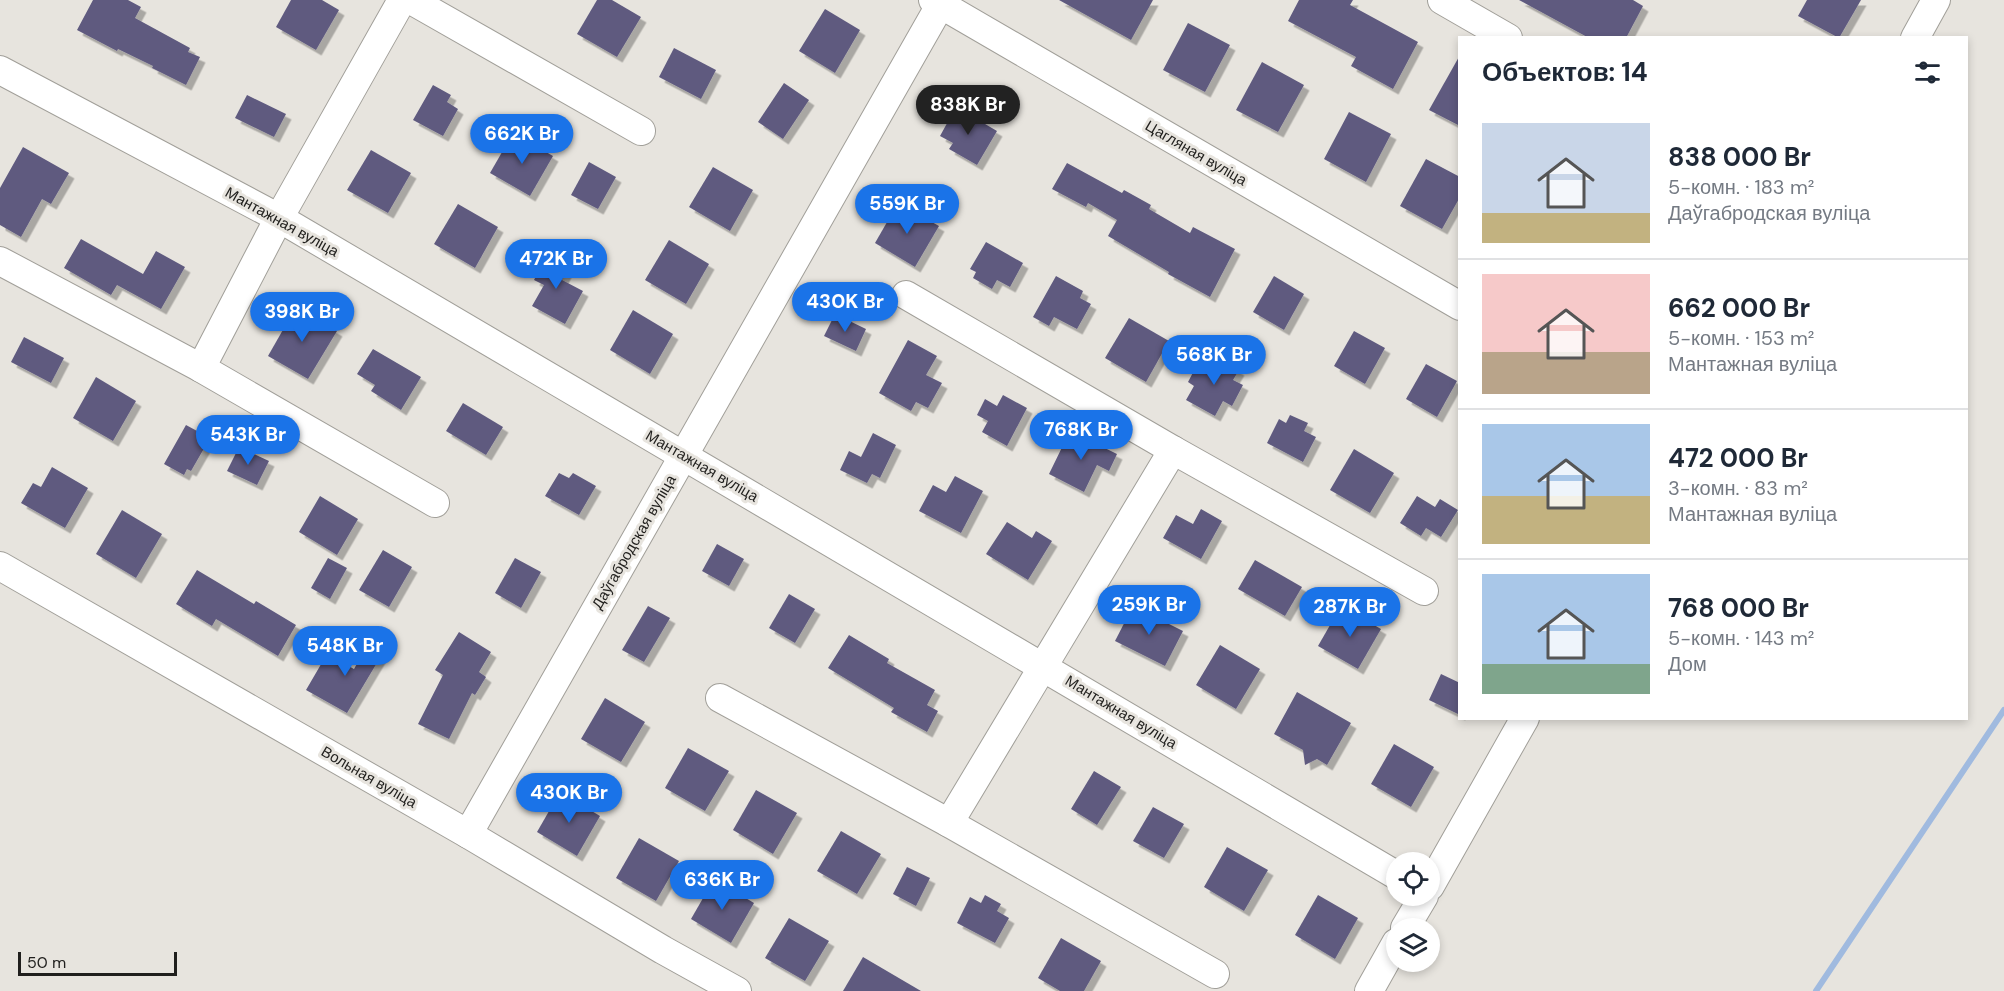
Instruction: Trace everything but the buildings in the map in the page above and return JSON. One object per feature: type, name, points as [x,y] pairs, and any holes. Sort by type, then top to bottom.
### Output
[{"type":"street","points":[[201,368],[279,218],[402,0]]},
{"type":"street","points":[[411,0],[641,131]]},
{"type":"street","points":[[1442,0],[1505,36]]},
{"type":"street","points":[[1915,36],[1936,0]]},
{"type":"street","name":"Цагляная вуліца","points":[[939,1],[1458,305]]},
{"type":"street","name":"Даўгабродская вуліца","points":[[468,834],[939,1]]},
{"type":"street","name":"Мантажная вуліца","points":[[0,70],[279,218],[1386,869]]},
{"type":"street","points":[[0,261],[201,368],[435,503]]},
{"type":"street","points":[[906,295],[1173,450],[1424,591]]},
{"type":"street","points":[[949,823],[1173,450]]},
{"type":"street","name":"Вольная вуліца","points":[[0,566],[737,991]]},
{"type":"street","points":[[720,698],[949,823],[1215,974]]},
{"type":"street","points":[[1440,868],[1524,720]]},
{"type":"street","points":[[1369,991],[1386,961]]},
{"type":"waterway","points":[[1816,991],[2004,710]]}]
